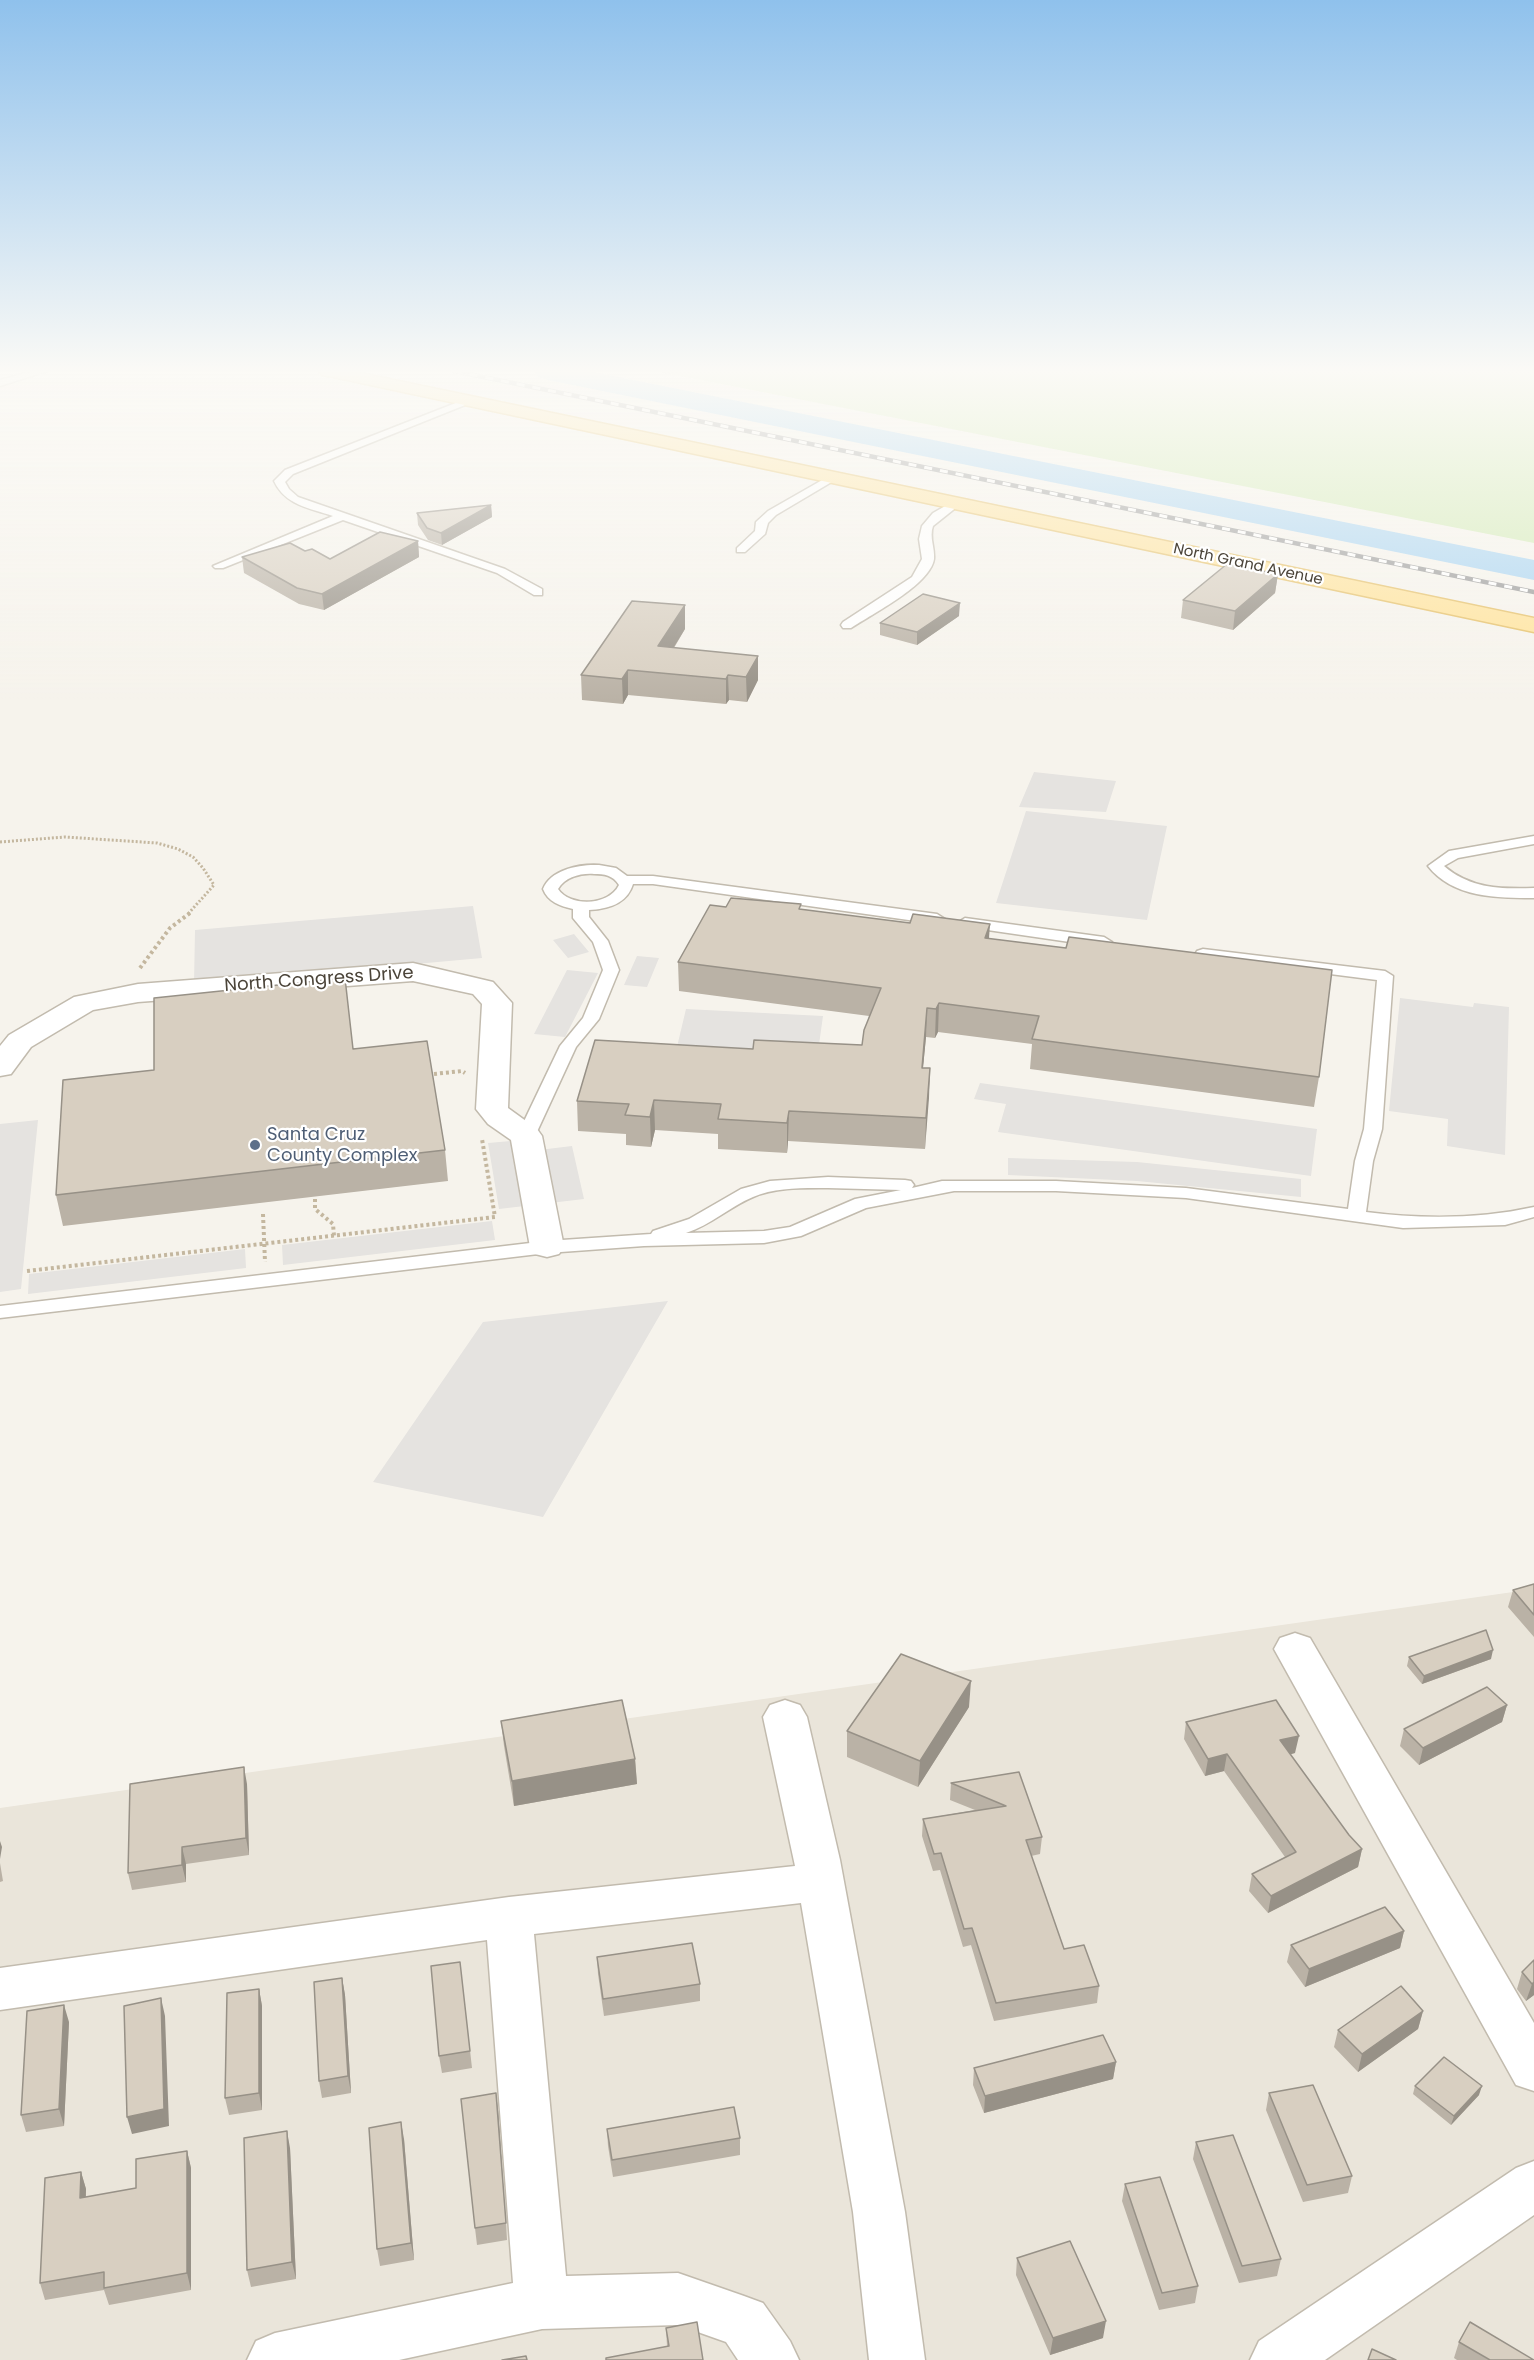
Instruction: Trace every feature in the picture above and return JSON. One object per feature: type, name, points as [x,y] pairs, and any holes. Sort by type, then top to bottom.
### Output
[{"type":"main road","name":"North Grand Avenue","points":[[846,481],[1534,625]]},
{"type":"street","name":"North Congress Drive","points":[[0,1067],[20,1041],[84,1003],[138,993],[413,972],[483,988],[496,1003],[492,1109],[499,1120],[514,1126],[526,1136]]},
{"type":"street","points":[[526,1136],[547,1247]]},
{"type":"street","points":[[1295,1649],[1534,2069]]},
{"type":"street","points":[[785,1717],[820,1882],[879,2212],[897,2360]]},
{"type":"street","points":[[0,1989],[508,1917],[820,1882]]},
{"type":"street","points":[[508,1917],[542,2303]]},
{"type":"street","points":[[1278,2360],[1534,2185]]},
{"type":"street","points":[[275,2360],[542,2303],[678,2299],[744,2322],[771,2360]]},
{"type":"lane","points":[[279,481],[284,491],[294,499],[501,571],[538,592]]},
{"type":"lane","points":[[741,550],[761,532],[762,522],[772,513],[826,481]]},
{"type":"lane","points":[[847,626],[917,579],[928,559],[924,537],[926,526],[933,518],[954,504]]},
{"type":"lane","points":[[219,566],[343,516]]},
{"type":"lane","points":[[1534,840],[1454,854],[1436,866],[1448,879],[1485,893],[1534,892]]},
{"type":"lane","points":[[624,880],[625,891],[613,900],[580,905],[560,900],[551,889],[552,883],[566,873],[588,869],[610,871],[624,880],[653,880],[1115,943]]},
{"type":"lane","points":[[526,1136],[568,1046],[591,1019],[611,970],[600,941],[581,918],[580,905]]},
{"type":"lane","points":[[1183,952],[1384,976],[1373,1129],[1356,1216]]},
{"type":"lane","points":[[644,1240],[690,1225],[708,1216],[728,1201],[755,1189],[818,1184],[1056,1186],[1186,1193],[1403,1221],[1505,1219],[1534,1212]]},
{"type":"lane","points":[[0,1312],[547,1247],[644,1240],[764,1237],[794,1232],[861,1203],[954,1186]]},
{"type":"path","points":[[0,842],[16,843],[64,837],[136,841],[165,845],[188,853],[210,874],[214,885],[191,912],[170,928],[151,950],[142,966],[135,970]]},
{"type":"path","points":[[434,1074],[462,1071],[472,1077]]},
{"type":"path","points":[[27,1271],[495,1217],[482,1136]]},
{"type":"path","points":[[315,1199],[315,1209],[333,1224],[333,1236]]},
{"type":"path","points":[[263,1214],[266,1281]]},
{"type":"shaded area","points":[[1034,772],[1116,781],[1106,812],[1019,807]]},
{"type":"shaded area","points":[[1026,811],[1167,826],[1147,920],[996,903]]},
{"type":"shaded area","points":[[473,906],[482,958],[194,984],[195,930]]},
{"type":"shaded area","points":[[574,934],[589,952],[568,958],[553,940]]},
{"type":"shaded area","points":[[637,956],[659,958],[647,987],[624,985]]},
{"type":"shaded area","points":[[567,970],[598,973],[565,1037],[534,1034]]},
{"type":"shaded area","points":[[1400,998],[1473,1007],[1474,1003],[1509,1007],[1505,1155],[1447,1146],[1448,1119],[1389,1111]]},
{"type":"shaded area","points":[[686,1009],[823,1016],[817,1059],[676,1051]]},
{"type":"shaded area","points":[[980,1083],[1317,1129],[1311,1176],[998,1132],[1006,1104],[974,1099]]},
{"type":"shaded area","points":[[38,1120],[21,1289],[0,1292],[0,1124]]},
{"type":"shaded area","points":[[511,1141],[514,1153],[572,1146],[584,1199],[499,1209],[488,1143]]},
{"type":"shaded area","points":[[1008,1158],[1137,1162],[1301,1179],[1301,1197],[1137,1181],[1008,1175]]},
{"type":"shaded area","points":[[492,1221],[495,1240],[283,1265],[282,1245]]},
{"type":"shaded area","points":[[245,1249],[246,1268],[28,1294],[29,1274]]},
{"type":"shaded area","points":[[668,1301],[543,1517],[373,1482],[483,1322]]},
{"type":"shaded area","points":[[1534,1589],[1534,2360],[0,2360],[0,1808]]},
{"type":"green space","points":[[1218,481],[1534,481],[1534,543]]},
{"type":"building","points":[[491,505],[441,533],[427,528],[417,513]]},
{"type":"building","points":[[380,532],[418,541],[322,594],[297,588],[242,557],[290,543],[305,551],[312,549],[330,559]]},
{"type":"building","points":[[1227,564],[1278,574],[1235,611],[1183,600]]},
{"type":"building","points":[[923,594],[960,603],[917,632],[880,623]]},
{"type":"building","points":[[632,601],[685,605],[658,646],[758,656],[746,677],[728,675],[726,679],[628,670],[622,679],[581,675]]},
{"type":"building","points":[[731,898],[801,904],[799,909],[910,923],[913,914],[990,924],[985,938],[1066,948],[1069,937],[1332,970],[1319,1077],[1032,1039],[1039,1016],[939,1003],[936,1009],[927,1008],[922,1068],[930,1068],[926,1118],[789,1111],[787,1123],[718,1119],[721,1104],[654,1100],[650,1117],[625,1115],[629,1104],[577,1101],[595,1040],[753,1049],[754,1040],[862,1045],[864,1030],[881,988],[678,962],[710,905],[726,907]]},
{"type":"building","name":"Santa Cruz County Complex","points":[[345,978],[353,1049],[427,1041],[445,1150],[56,1195],[63,1080],[154,1070],[154,998]]},
{"type":"building","points":[[1534,1584],[1534,1615],[1513,1590]]},
{"type":"building","points":[[1486,1630],[1493,1650],[1424,1676],[1409,1657]]},
{"type":"building","points":[[901,1654],[971,1681],[920,1761],[847,1731]]},
{"type":"building","points":[[1487,1687],[1507,1705],[1423,1748],[1404,1729]]},
{"type":"building","points":[[622,1700],[635,1759],[512,1781],[501,1721]]},
{"type":"building","points":[[1276,1700],[1299,1736],[1280,1740],[1349,1835],[1362,1849],[1271,1896],[1252,1874],[1296,1852],[1227,1754],[1208,1759],[1186,1722]]},
{"type":"building","points":[[244,1767],[246,1838],[182,1847],[182,1865],[128,1873],[130,1784]]},
{"type":"building","points":[[1019,1772],[1042,1837],[1026,1840],[1064,1949],[1084,1945],[1099,1986],[996,2003],[972,1928],[964,1929],[941,1853],[934,1854],[923,1819],[1006,1806],[951,1783]]},
{"type":"building","points":[[1385,1907],[1404,1931],[1309,1969],[1291,1945]]},
{"type":"building","points":[[692,1943],[700,1984],[603,1999],[597,1957]]},
{"type":"building","points":[[1534,1960],[1534,1982],[1532,1984],[1522,1972]]},
{"type":"building","points":[[460,1962],[470,2051],[439,2056],[431,1966]]},
{"type":"building","points":[[342,1978],[348,2076],[319,2081],[314,1982]]},
{"type":"building","points":[[1401,1986],[1423,2011],[1362,2054],[1338,2030]]},
{"type":"building","points":[[259,1989],[259,2093],[225,2098],[227,1993]]},
{"type":"building","points":[[161,1998],[164,2109],[127,2117],[124,2006]]},
{"type":"building","points":[[64,2005],[59,2109],[21,2115],[27,2011]]},
{"type":"building","points":[[1103,2035],[1116,2062],[985,2096],[974,2068]]},
{"type":"building","points":[[1444,2057],[1482,2086],[1454,2116],[1415,2086]]},
{"type":"building","points":[[1313,2085],[1352,2176],[1307,2185],[1269,2093]]},
{"type":"building","points":[[496,2093],[506,2223],[475,2228],[461,2099]]},
{"type":"building","points":[[734,2107],[740,2138],[612,2160],[607,2129]]},
{"type":"building","points":[[401,2122],[411,2243],[377,2249],[369,2128]]},
{"type":"building","points":[[287,2131],[292,2262],[247,2270],[244,2138]]},
{"type":"building","points":[[1233,2135],[1281,2259],[1242,2266],[1196,2142]]},
{"type":"building","points":[[187,2151],[187,2273],[104,2288],[104,2272],[40,2283],[45,2178],[81,2172],[80,2198],[136,2188],[136,2159]]},
{"type":"building","points":[[1160,2177],[1198,2286],[1162,2293],[1125,2184]]},
{"type":"building","points":[[1070,2241],[1106,2321],[1053,2338],[1017,2258]]},
{"type":"building","points":[[697,2322],[703,2360],[606,2360],[606,2358],[669,2346],[666,2328]]},
{"type":"building","points":[[1470,2322],[1534,2360],[1490,2360],[1459,2342]]},
{"type":"building","points":[[1372,2349],[1396,2360],[1368,2360]]},
{"type":"building","points":[[526,2356],[527,2360],[502,2360]]},
{"type":"waterway","points":[[1094,481],[1534,570]]},
{"type":"railway","points":[[992,481],[1534,592]]},
{"type":"place","name":"Santa Cruz County Complex","points":[[255,1145]]}]
